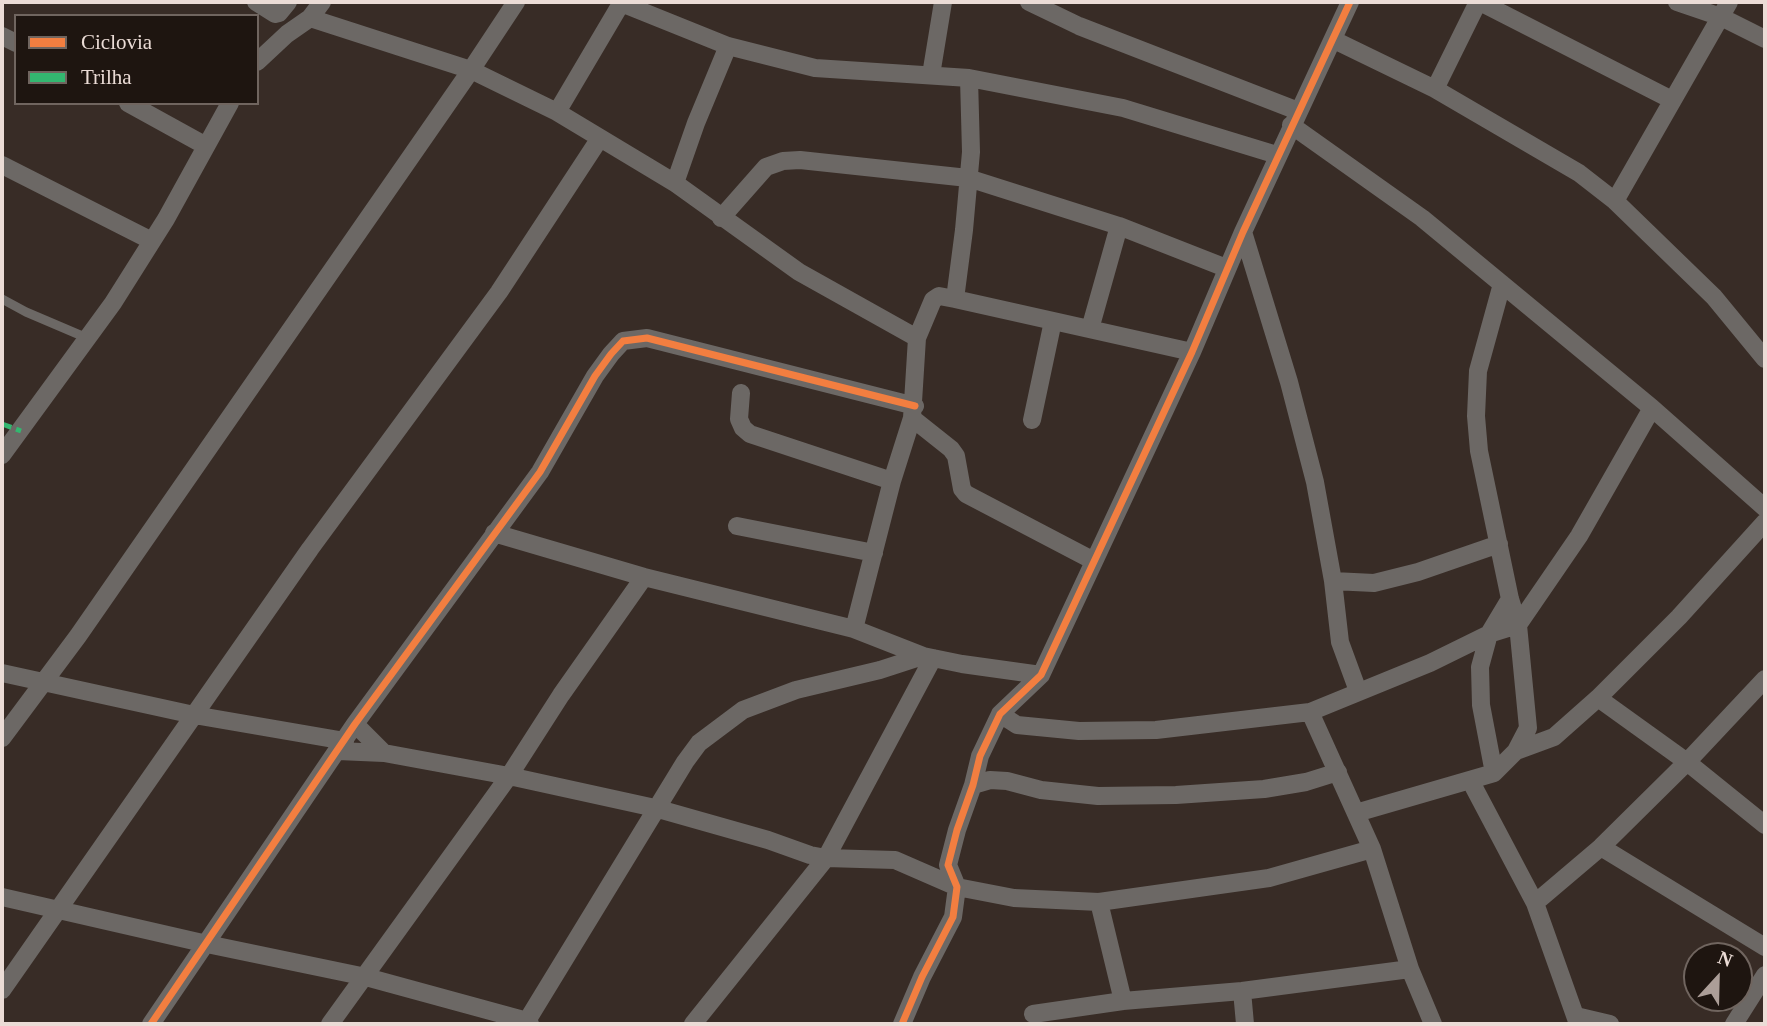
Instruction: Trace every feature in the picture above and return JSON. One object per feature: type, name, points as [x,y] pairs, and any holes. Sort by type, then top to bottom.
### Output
[{"type":"street","points":[[256,2],[275,14],[288,2]]},
{"type":"street","points":[[259,60],[287,34],[310,18],[322,2]]},
{"type":"street","points":[[2,738],[78,636],[516,2]]},
{"type":"street","points":[[557,112],[621,2],[728,46],[815,68],[970,78],[1123,108],[1277,155]]},
{"type":"street","points":[[930,75],[943,2]]},
{"type":"street","points":[[1029,2],[1295,118],[1502,284],[1651,408],[1765,508]]},
{"type":"street","points":[[902,1024],[922,977],[953,917],[957,887],[948,865],[980,756],[1000,714],[1041,675],[1192,352],[1277,155],[1350,2]]},
{"type":"street","points":[[1435,89],[1479,2],[1672,100]]},
{"type":"street","points":[[1677,2],[1725,9],[1765,39]]},
{"type":"street","points":[[1615,201],[1725,9]]},
{"type":"street","points":[[310,18],[471,70],[557,112],[675,183],[799,272],[918,338]]},
{"type":"street","points":[[1334,40],[1435,89],[1579,173],[1615,201],[1714,297],[1765,359]]},
{"type":"street","points":[[675,183],[728,46]]},
{"type":"street","points":[[955,299],[971,152],[970,78]]},
{"type":"street","points":[[132,105],[206,146]]},
{"type":"street","points":[[2,455],[89,339],[152,241],[229,105]]},
{"type":"street","points":[[2,990],[310,550],[499,292],[600,138]]},
{"type":"street","points":[[721,218],[766,167],[783,161],[800,160],[968,178],[1119,226],[1226,268]]},
{"type":"street","points":[[2,164],[152,241]]},
{"type":"street","points":[[1090,329],[1119,226]]},
{"type":"street","points":[[1243,232],[1315,482],[1333,581],[1340,642],[1358,691]]},
{"type":"street","points":[[1356,813],[1494,773],[1517,751],[1528,728],[1518,625],[1479,452],[1476,416],[1478,371],[1502,284]]},
{"type":"street","points":[[854,629],[892,481],[913,412],[918,338],[933,300],[939,296],[955,299],[1192,352]]},
{"type":"street","points":[[1032,420],[1053,321]]},
{"type":"street","points":[[151,1024],[355,724],[540,472],[595,376],[623,341],[647,338],[913,412],[956,456],[962,489],[966,494],[1094,561]]},
{"type":"street","points":[[741,393],[739,419],[750,434],[892,481]]},
{"type":"street","points":[[1000,714],[1017,725],[1079,731],[1156,730],[1310,712],[1430,663],[1489,634],[1518,625],[1579,536],[1651,408]]},
{"type":"street","points":[[1517,751],[1555,737],[1598,698],[1679,617],[1765,522]]},
{"type":"street","points":[[737,526],[874,553]]},
{"type":"street","points":[[494,533],[644,577],[854,629],[928,657],[1041,675]]},
{"type":"street","points":[[1333,581],[1374,583],[1418,572],[1499,544]]},
{"type":"street","points":[[330,1024],[509,776],[561,695],[644,577]]},
{"type":"street","points":[[1494,773],[1481,705],[1480,667],[1489,634],[1510,599]]},
{"type":"street","points":[[2,897],[207,944],[366,976],[527,1023],[655,808],[699,743],[743,710],[796,690],[928,657]]},
{"type":"street","points":[[693,1024],[826,858],[928,657]]},
{"type":"street","points":[[2,673],[43,684],[342,746],[509,776],[655,808],[826,858],[895,860],[957,887],[1014,898],[1100,902],[1269,878],[1373,849]]},
{"type":"street","points":[[1535,903],[1601,847],[1687,762],[1765,679]]},
{"type":"street","points":[[1598,698],[1687,762],[1765,825]]},
{"type":"street","points":[[1310,712],[1373,849],[1410,969],[1433,1024]]},
{"type":"street","points":[[355,724],[384,753]]},
{"type":"street","points":[[973,785],[990,780],[1007,781],[1041,790],[1098,796],[1176,795],[1264,789],[1306,782],[1338,772]]},
{"type":"street","points":[[1470,779],[1535,903],[1577,1020],[1610,1024]]},
{"type":"street","points":[[1601,847],[1765,947]]},
{"type":"street","points":[[1100,902],[1123,1001]]},
{"type":"street","points":[[1033,1014],[1123,1001],[1242,991],[1410,969]]},
{"type":"street","points":[[1734,1024],[1765,975]]},
{"type":"street","points":[[1242,991],[1245,1024]]},
{"type":"lane","points":[[2,299],[89,339]]},
{"type":"marked path","points":[[2,424],[21,431]]},
{"type":"cycle path","points":[[902,1024],[922,977],[953,917],[957,887],[948,865],[980,756],[1000,714],[1041,675],[1192,352],[1243,232],[1350,2]]},
{"type":"cycle path","points":[[151,1024],[355,724],[540,472],[595,376],[623,341],[647,338],[915,406]]}]
